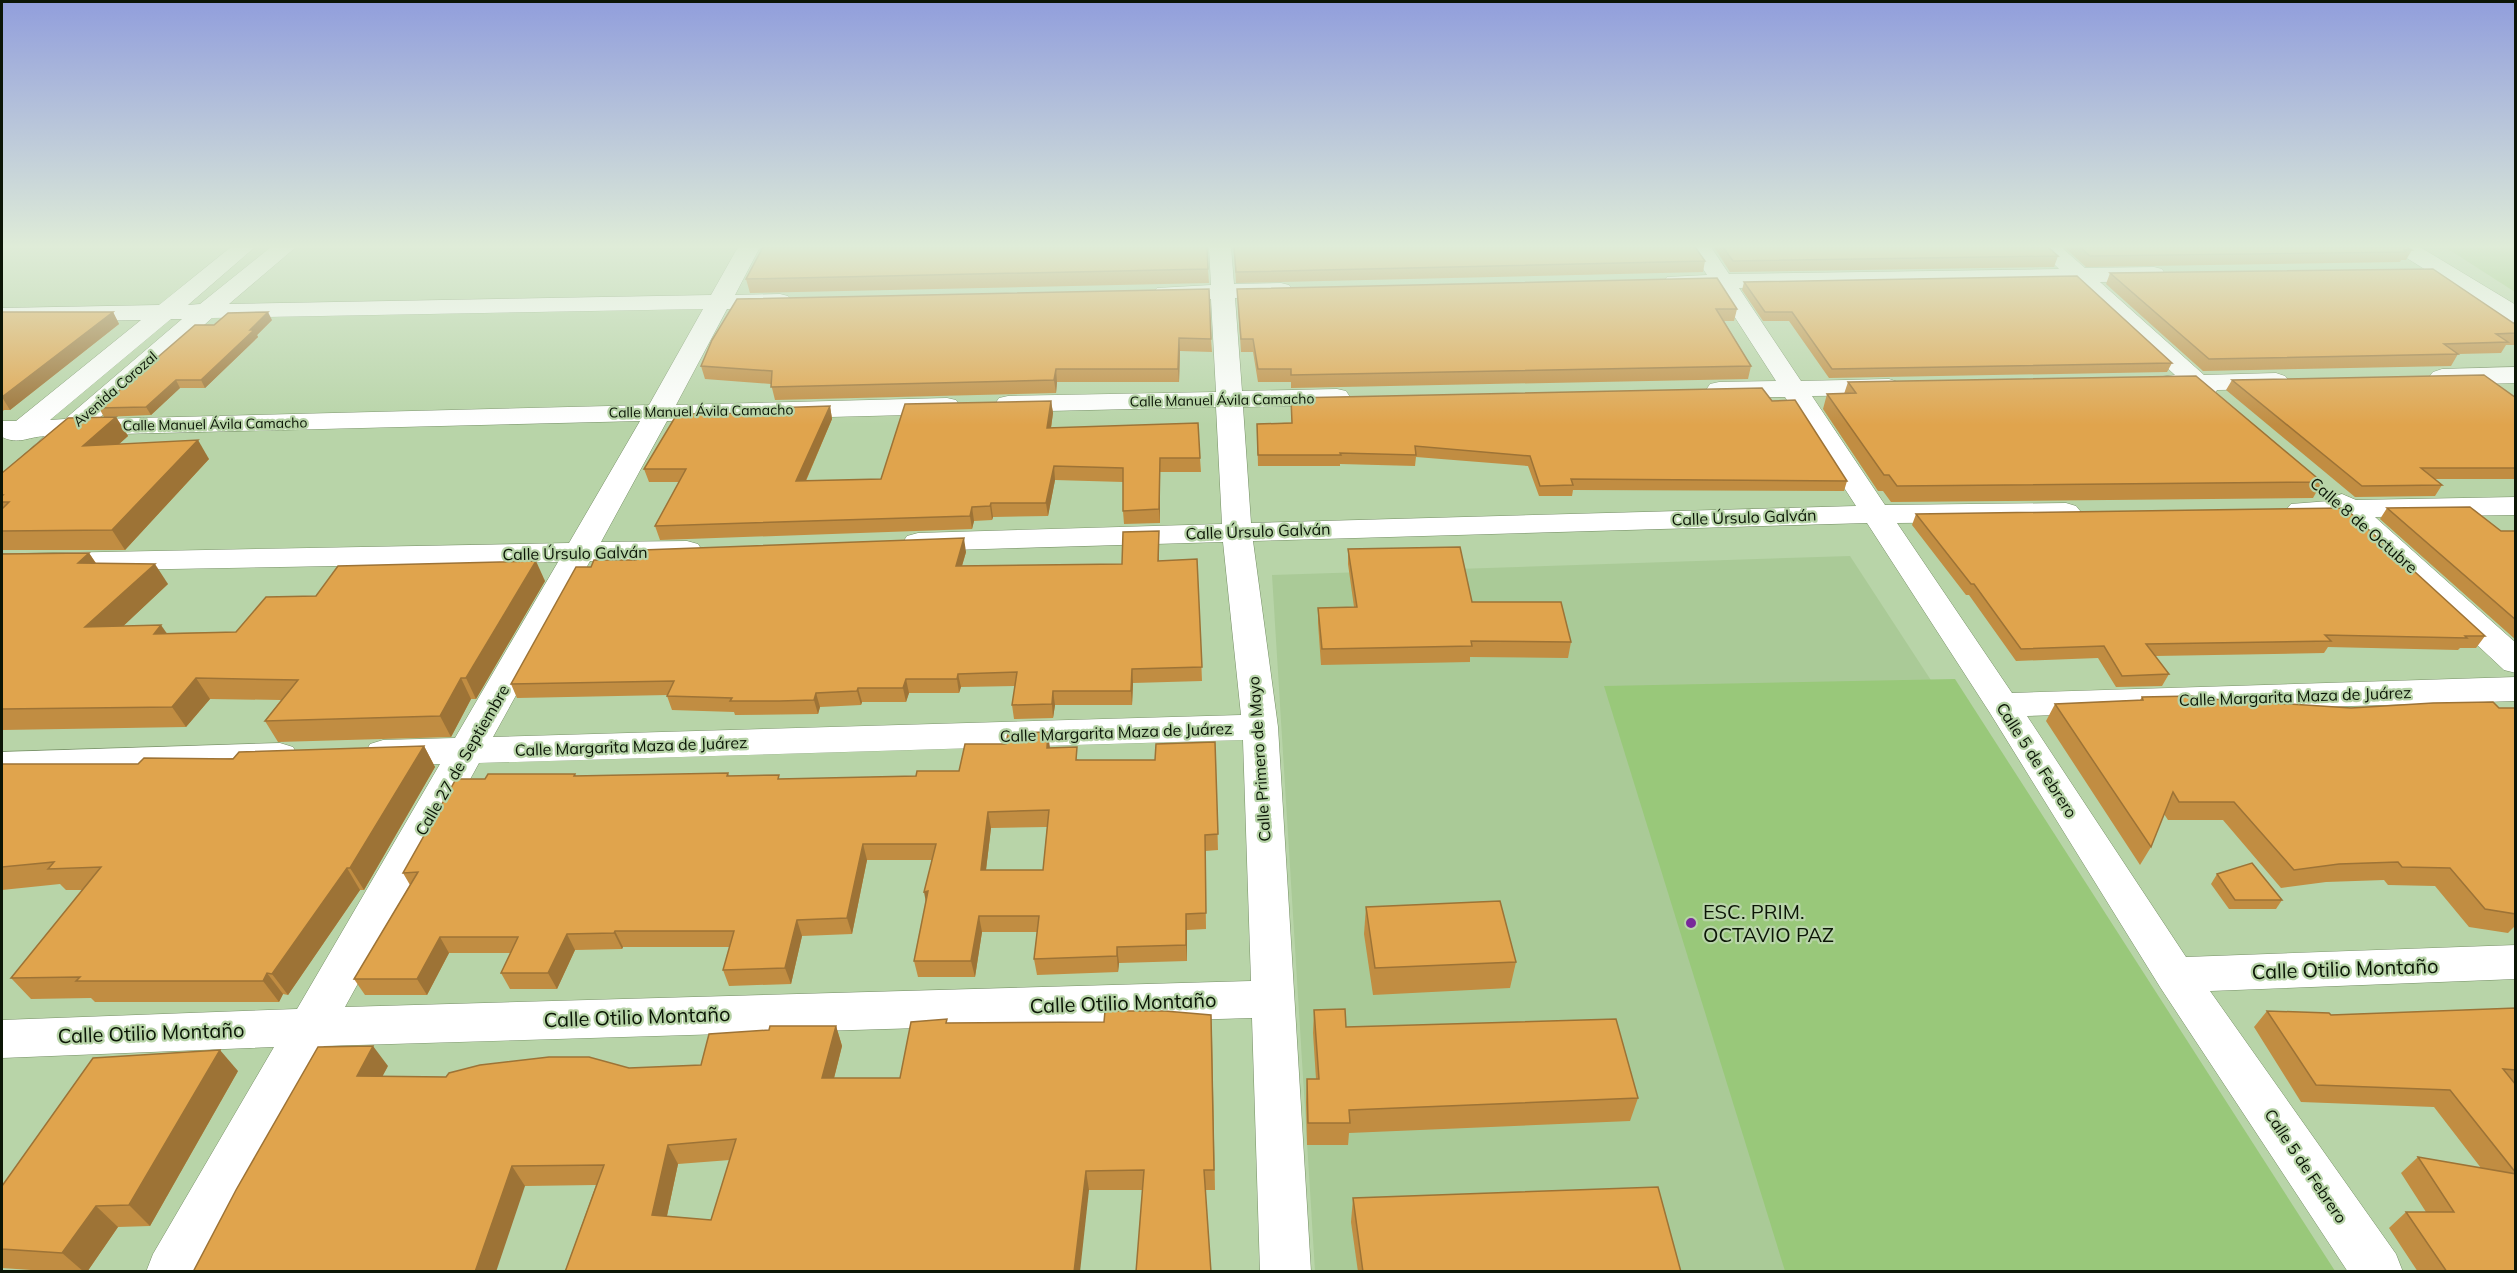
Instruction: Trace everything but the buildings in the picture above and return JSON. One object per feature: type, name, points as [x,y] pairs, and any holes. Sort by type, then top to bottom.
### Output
[{"type":"street","name":"Avenida Corozal","points":[[2,446],[12,429],[171,306]]},
{"type":"street","name":"Avenida Corozal","points":[[2,488],[213,306]]},
{"type":"street","points":[[2,315],[500,306]]},
{"type":"street","name":"Calle 27 de Septiembre","points":[[171,1272],[579,554],[715,306]]},
{"type":"street","name":"Calle Primero de Mayo","points":[[1224,306],[1236,531],[1260,728],[1286,1272]]},
{"type":"street","name":"Calle 5 de Febrero","points":[[1740,306],[2002,705],[2175,975],[2378,1272]]},
{"type":"street","points":[[2114,306],[2224,405]]},
{"type":"street","points":[[2500,306],[2516,316]]},
{"type":"street","points":[[2421,377],[2516,375]]},
{"type":"street","points":[[2138,383],[2303,380]]},
{"type":"street","points":[[1689,391],[1913,387]]},
{"type":"street","name":"Calle Manuel Ávila Camacho","points":[[12,429],[1359,397]]},
{"type":"street","name":"Calle 8 de Octubre","points":[[2322,487],[2516,662]]},
{"type":"street","points":[[2278,510],[2516,506]]},
{"type":"street","name":"Calle Úrsulo Galván","points":[[890,543],[1236,531],[1876,514],[2089,512]]},
{"type":"street","name":"Calle Úrsulo Galván","points":[[2,563],[579,554],[710,549]]},
{"type":"street","name":"Calle Margarita Maza de Juárez","points":[[2002,705],[2516,689]]},
{"type":"street","name":"Calle Margarita Maza de Juárez","points":[[348,754],[1260,728]]},
{"type":"street","points":[[2,765],[312,755]]},
{"type":"street","name":"Calle Otilio Montaño","points":[[2175,975],[2516,962]]},
{"type":"street","name":"Calle Otilio Montaño","points":[[2,1038],[1273,999]]},
{"type":"shaded area","name":"ESC. PRIM. OCTAVIO PAZ","points":[[1850,556],[2316,1271],[1315,1271],[1272,575]]},
{"type":"shaded area","points":[[1955,679],[2335,1271],[1785,1271],[1604,686]]},
{"type":"place","name":"ESC. PRIM. OCTAVIO PAZ","points":[[1691,923]]}]
